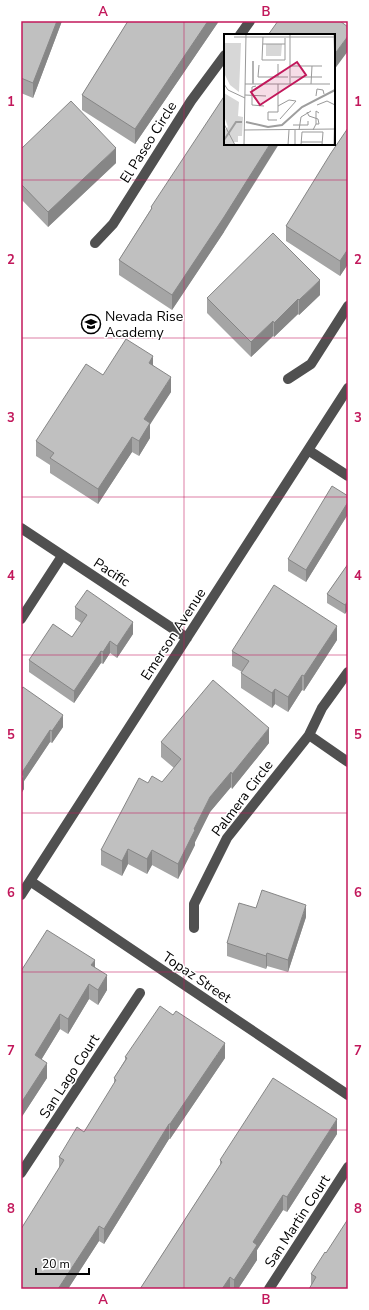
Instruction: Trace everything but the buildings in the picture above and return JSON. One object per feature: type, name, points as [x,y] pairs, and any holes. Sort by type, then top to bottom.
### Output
[{"type":"street","points":[[241,34],[250,21]]},
{"type":"street","name":"El Paseo Circle","points":[[95,243],[113,224],[191,101],[224,56]]},
{"type":"street","points":[[288,379],[311,364],[348,306]]},
{"type":"street","name":"Emerson Avenue","points":[[21,895],[348,388]]},
{"type":"street","points":[[308,450],[348,476]]},
{"type":"street","name":"Pacific","points":[[21,528],[187,638]]},
{"type":"street","points":[[21,619],[62,556]]},
{"type":"street","name":"Palmera Circle","points":[[194,928],[194,904],[227,838],[309,735],[322,708],[348,672]]},
{"type":"street","points":[[309,735],[348,762]]},
{"type":"street","name":"Topaz Street","points":[[30,882],[348,1096]]},
{"type":"street","name":"San Lago Court","points":[[21,1173],[140,993]]},
{"type":"street","name":"San Martin Court","points":[[269,1289],[348,1167]]},
{"type":"place","name":"Nevada Rise Academy","points":[[91,324]]}]
